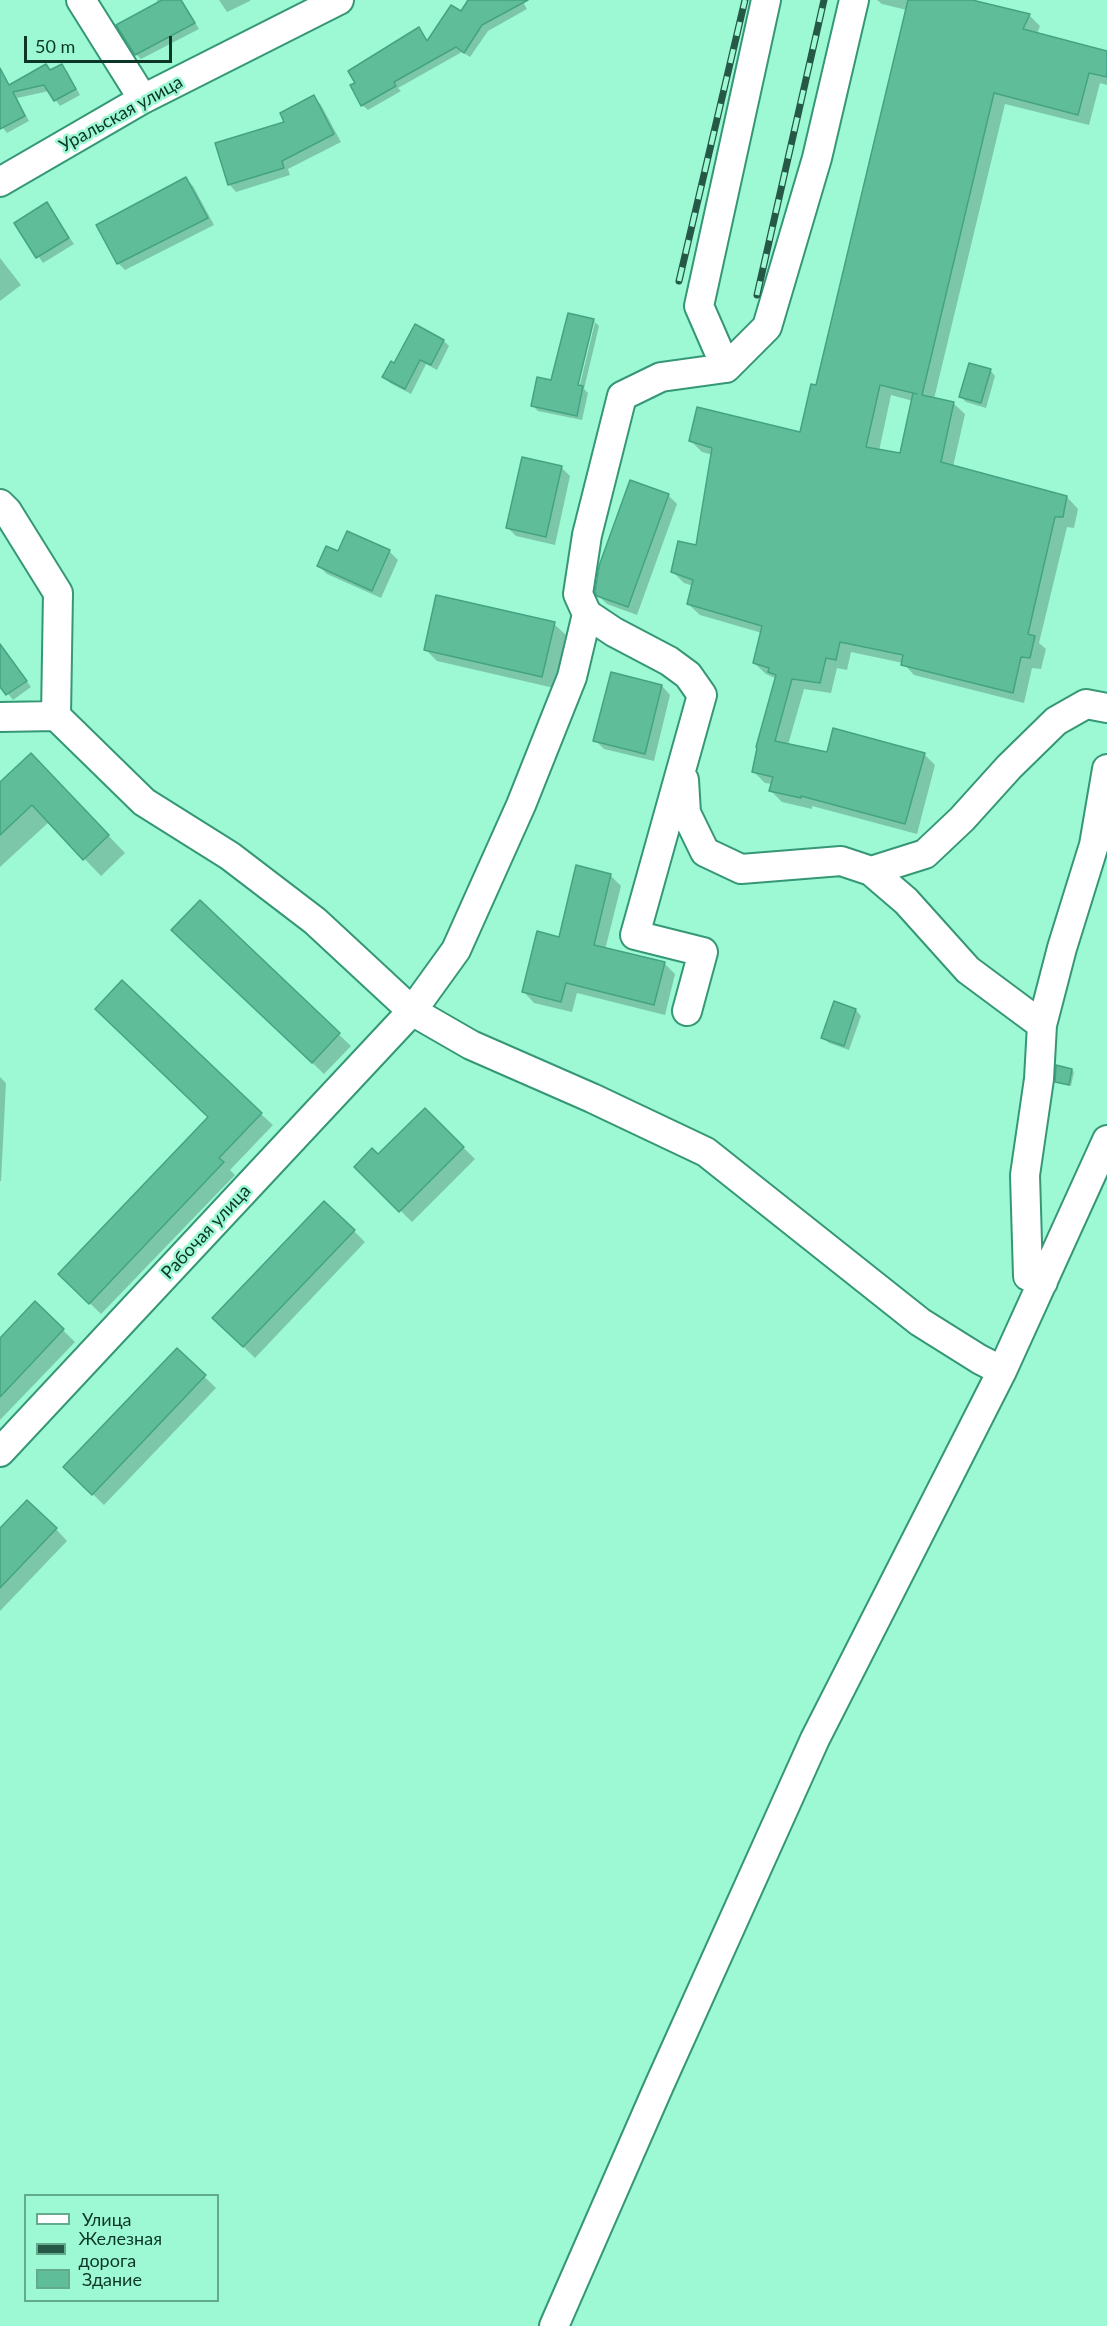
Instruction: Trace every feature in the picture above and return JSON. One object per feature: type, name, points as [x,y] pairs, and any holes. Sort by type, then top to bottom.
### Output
[{"type":"street","points":[[81,0],[143,99]]},
{"type":"street","name":"Уральская улица","points":[[0,182],[143,99],[339,0]]},
{"type":"street","points":[[726,368],[699,306],[766,0]]},
{"type":"street","points":[[687,1011],[703,952],[635,935],[702,695],[688,675],[669,661],[614,632],[587,614],[578,594],[587,535],[622,396],[662,377],[726,368],[767,327],[817,158],[854,0]]},
{"type":"street","points":[[0,504],[7,511],[58,593],[56,716]]},
{"type":"street","name":"Рабочая улица","points":[[0,1452],[412,1011],[456,950],[521,805],[572,677],[587,614]]},
{"type":"street","points":[[871,871],[925,854],[1056,721],[1086,704],[1107,708]]},
{"type":"street","points":[[0,717],[56,716],[144,802],[230,856],[315,921],[412,1011],[471,1045],[592,1098],[706,1152],[920,1322],[1002,1371]]},
{"type":"street","points":[[683,766],[686,813],[705,852],[741,869],[842,861],[871,871],[906,901],[968,970],[1041,1025]]},
{"type":"street","points":[[1043,1282],[1028,1276],[1025,1175],[1039,1079],[1041,1025],[1094,845],[1107,769]]},
{"type":"street","points":[[554,2326],[816,1739],[1002,1371],[1107,1140]]},
{"type":"building","points":[[162,0],[181,0],[195,23],[135,55],[116,25]]},
{"type":"building","points":[[468,0],[528,0],[482,25],[464,53],[456,47],[394,82],[396,86],[361,106],[350,85],[355,83],[348,71],[419,27],[427,41],[451,5],[461,11]]},
{"type":"building","points":[[908,0],[972,0],[1030,14],[1023,29],[1107,51],[1107,77],[1089,73],[1078,115],[994,93],[922,395],[954,402],[941,462],[1067,496],[1063,517],[1055,517],[1028,634],[1035,636],[1030,658],[1021,657],[1013,693],[901,665],[903,655],[840,642],[836,660],[826,658],[820,683],[792,679],[775,741],[827,752],[833,728],[925,753],[905,824],[801,796],[801,798],[769,791],[773,777],[752,772],[756,747],[776,675],[768,672],[769,668],[753,663],[762,626],[687,604],[693,580],[671,572],[678,541],[696,545],[712,448],[689,441],[697,407],[800,432],[811,384],[816,385]],"holes":[[[880,385],[913,393],[900,453],[866,447]]]},
{"type":"building","points":[[46,64],[50,70],[62,64],[76,89],[54,101],[44,85],[13,92],[25,116],[0,129],[0,68],[9,85]]},
{"type":"building","points":[[314,95],[334,134],[282,161],[284,168],[228,185],[215,143],[284,122],[280,113]]},
{"type":"building","points":[[186,177],[208,218],[117,264],[96,225]]},
{"type":"building","points":[[47,202],[69,238],[36,258],[14,223]]},
{"type":"building","points":[[568,313],[594,319],[578,385],[583,386],[577,416],[531,406],[537,377],[551,380]]},
{"type":"building","points":[[415,324],[444,340],[431,365],[420,360],[405,389],[382,377],[391,361],[394,363]]},
{"type":"building","points":[[969,363],[991,369],[981,403],[959,397]]},
{"type":"building","points":[[522,457],[562,466],[546,537],[506,528]]},
{"type":"building","points":[[630,480],[669,494],[628,607],[597,596],[595,592],[599,566]]},
{"type":"building","points":[[347,531],[390,550],[372,591],[317,566],[326,546],[338,551]]},
{"type":"building","points":[[436,595],[555,622],[542,677],[424,650]]},
{"type":"building","points":[[0,644],[27,681],[6,695],[0,687]]},
{"type":"building","points":[[611,672],[662,685],[645,754],[593,741]]},
{"type":"building","points":[[31,753],[109,835],[83,860],[32,805],[0,835],[0,782]]},
{"type":"building","points":[[576,865],[611,874],[594,945],[665,962],[654,1005],[566,983],[561,1002],[522,992],[537,931],[559,937]]},
{"type":"building","points":[[200,900],[340,1033],[312,1063],[171,930]]},
{"type":"building","points":[[122,980],[262,1113],[219,1158],[224,1162],[89,1304],[58,1274],[208,1117],[95,1009]]},
{"type":"building","points":[[834,1001],[856,1009],[844,1046],[821,1038]]},
{"type":"building","points":[[1056,1065],[1072,1069],[1069,1085],[1055,1082]]},
{"type":"building","points":[[425,1108],[464,1147],[399,1212],[354,1167],[372,1148],[378,1154]]},
{"type":"building","points":[[324,1201],[355,1230],[243,1347],[212,1318]]},
{"type":"building","points":[[35,1301],[64,1329],[0,1397],[0,1338]]},
{"type":"building","points":[[177,1348],[206,1375],[92,1495],[63,1467]]},
{"type":"building","points":[[27,1500],[57,1528],[0,1588],[0,1528]]},
{"type":"railway","points":[[679,281],[745,0]]},
{"type":"railway","points":[[757,295],[824,0]]}]
